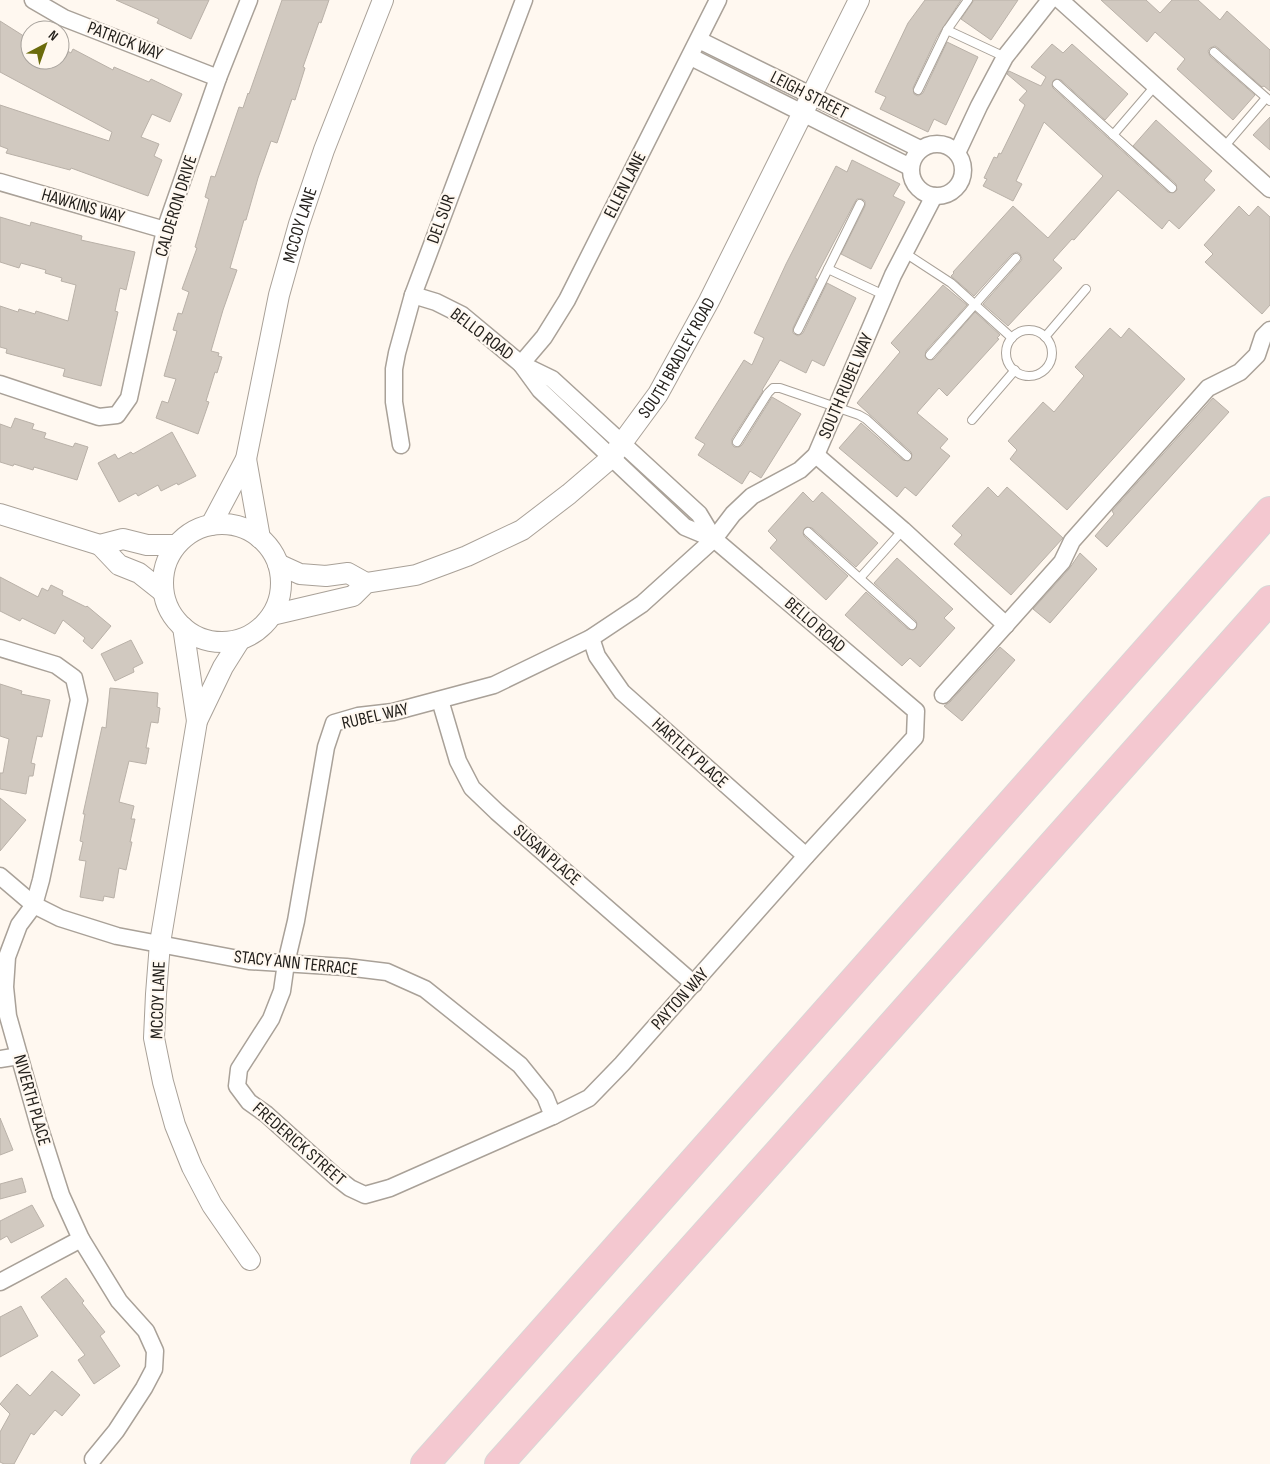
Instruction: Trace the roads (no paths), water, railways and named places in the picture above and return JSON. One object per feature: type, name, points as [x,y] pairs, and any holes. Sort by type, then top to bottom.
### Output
[{"type":"highway","points":[[425,1464],[1270,510]]},
{"type":"highway","points":[[499,1464],[1270,600]]},
{"type":"street","name":"PATRICK WAY","points":[[33,0],[64,18],[218,78]]},
{"type":"street","name":"CALDERON DRIVE","points":[[0,384],[100,417],[117,415],[129,398],[166,230],[218,78],[249,0]]},
{"type":"street","name":"MCCOY LANE","points":[[212,525],[246,459],[279,295],[299,224],[324,150],[383,0]]},
{"type":"street","name":"DEL SUR","points":[[401,445],[394,402],[394,369],[413,296],[524,0]]},
{"type":"street","name":"ELLEN LANE","points":[[521,364],[544,337],[567,300],[718,0]]},
{"type":"street","name":"SOUTH BRADLEY ROAD","points":[[272,615],[352,596],[366,583],[416,575],[467,556],[522,530],[570,494],[617,451],[658,394],[709,300],[859,0]]},
{"type":"street","points":[[957,153],[979,106],[1005,58],[1050,0]]},
{"type":"street","points":[[1060,0],[1270,189]]},
{"type":"street","name":"LEIGH STREET","points":[[699,40],[910,167]]},
{"type":"street","name":"LEIGH STREET","points":[[690,57],[920,149]]},
{"type":"street","points":[[939,143],[949,146],[957,153],[962,162],[963,172],[960,182],[954,190],[934,196],[916,187],[911,178],[910,167],[913,158],[920,149],[928,144],[939,143]]},
{"type":"street","name":"HAWKINS WAY","points":[[0,182],[166,230]]},
{"type":"street","name":"SOUTH RUBEL WAY","points":[[714,539],[733,514],[752,496],[800,470],[816,455],[884,295],[934,196]]},
{"type":"street","name":"BELLO ROAD","points":[[413,296],[436,302],[462,315],[521,364],[540,390],[617,451],[685,527],[714,539],[916,711]]},
{"type":"street","points":[[943,695],[1062,562],[1072,542],[1208,388],[1240,372],[1257,355],[1263,338],[1270,330]]},
{"type":"street","points":[[816,455],[1006,624]]},
{"type":"street","name":"MCCOY LANE","points":[[246,459],[260,538]]},
{"type":"street","points":[[0,514],[100,545],[119,565],[139,573],[163,592]]},
{"type":"street","points":[[212,525],[234,525],[253,532],[260,538],[268,546],[278,564],[281,577],[278,603],[272,615],[263,626],[240,640],[225,642],[210,641],[195,636],[183,627],[170,611],[163,592],[165,567],[169,555],[176,545],[188,534],[202,527],[212,525]]},
{"type":"street","points":[[100,545],[124,539],[148,545],[176,545]]},
{"type":"street","name":"RUBEL WAY","points":[[237,1086],[239,1069],[271,1019],[282,991],[326,747],[334,724],[358,716],[393,712],[494,685],[591,638],[642,604],[714,539]]},
{"type":"street","name":"SOUTH BRADLEY ROAD","points":[[278,564],[300,574],[326,576],[348,574],[366,583]]},
{"type":"street","name":"MCCOY LANE","points":[[183,627],[197,722]]},
{"type":"street","name":"HARTLEY PLACE","points":[[591,638],[597,656],[622,692],[806,856]]},
{"type":"street","name":"MCCOY LANE","points":[[240,640],[222,667],[197,722],[160,943],[154,1038],[163,1082],[175,1125],[192,1167],[212,1205],[250,1260]]},
{"type":"street","name":"NIVERTH PLACE","points":[[0,648],[56,664],[74,678],[79,700],[34,905],[19,925],[7,957],[6,994],[8,1016],[39,1126],[61,1195],[81,1239],[119,1301],[146,1331],[155,1350],[154,1369],[144,1388],[116,1431],[94,1459]]},
{"type":"street","name":"SUSAN PLACE","points":[[440,700],[458,760],[472,788],[694,984]]},
{"type":"street","name":"PAYTON WAY","points":[[364,1195],[390,1188],[553,1116],[589,1098],[622,1064],[806,856],[915,737],[916,711]]},
{"type":"street","name":"STACY ANN TERRACE","points":[[0,876],[34,905],[60,918],[116,936],[249,960],[387,972],[425,989],[520,1065],[545,1096],[553,1116]]},
{"type":"street","points":[[0,1059],[19,1056]]},
{"type":"street","name":"FREDERICK STREET","points":[[237,1086],[249,1102],[266,1114],[336,1177],[350,1188],[364,1195]]},
{"type":"street","points":[[0,1282],[81,1239]]},
{"type":"lane","points":[[918,90],[947,30],[968,0]]},
{"type":"lane","points":[[947,30],[1005,58]]},
{"type":"lane","points":[[1214,52],[1268,100],[1224,147]]},
{"type":"lane","points":[[1058,84],[1172,188]]},
{"type":"lane","points":[[1113,135],[1155,86]]},
{"type":"lane","points":[[798,330],[860,204]]},
{"type":"lane","points":[[905,253],[951,283],[1012,338]]},
{"type":"lane","points":[[930,355],[1016,258]]},
{"type":"lane","points":[[828,269],[884,295]]},
{"type":"lane","points":[[1045,337],[1086,289]]},
{"type":"lane","points":[[1036,331],[1045,337],[1050,342],[1051,360],[1040,373],[1032,376],[1022,375],[1009,364],[1006,355],[1007,346],[1018,332],[1036,331]]},
{"type":"lane","points":[[972,420],[1015,370]]},
{"type":"lane","points":[[737,442],[768,393],[773,388],[780,388],[859,415],[866,419],[907,456]]},
{"type":"lane","points":[[860,578],[902,530]]},
{"type":"lane","points":[[808,532],[912,625]]}]
